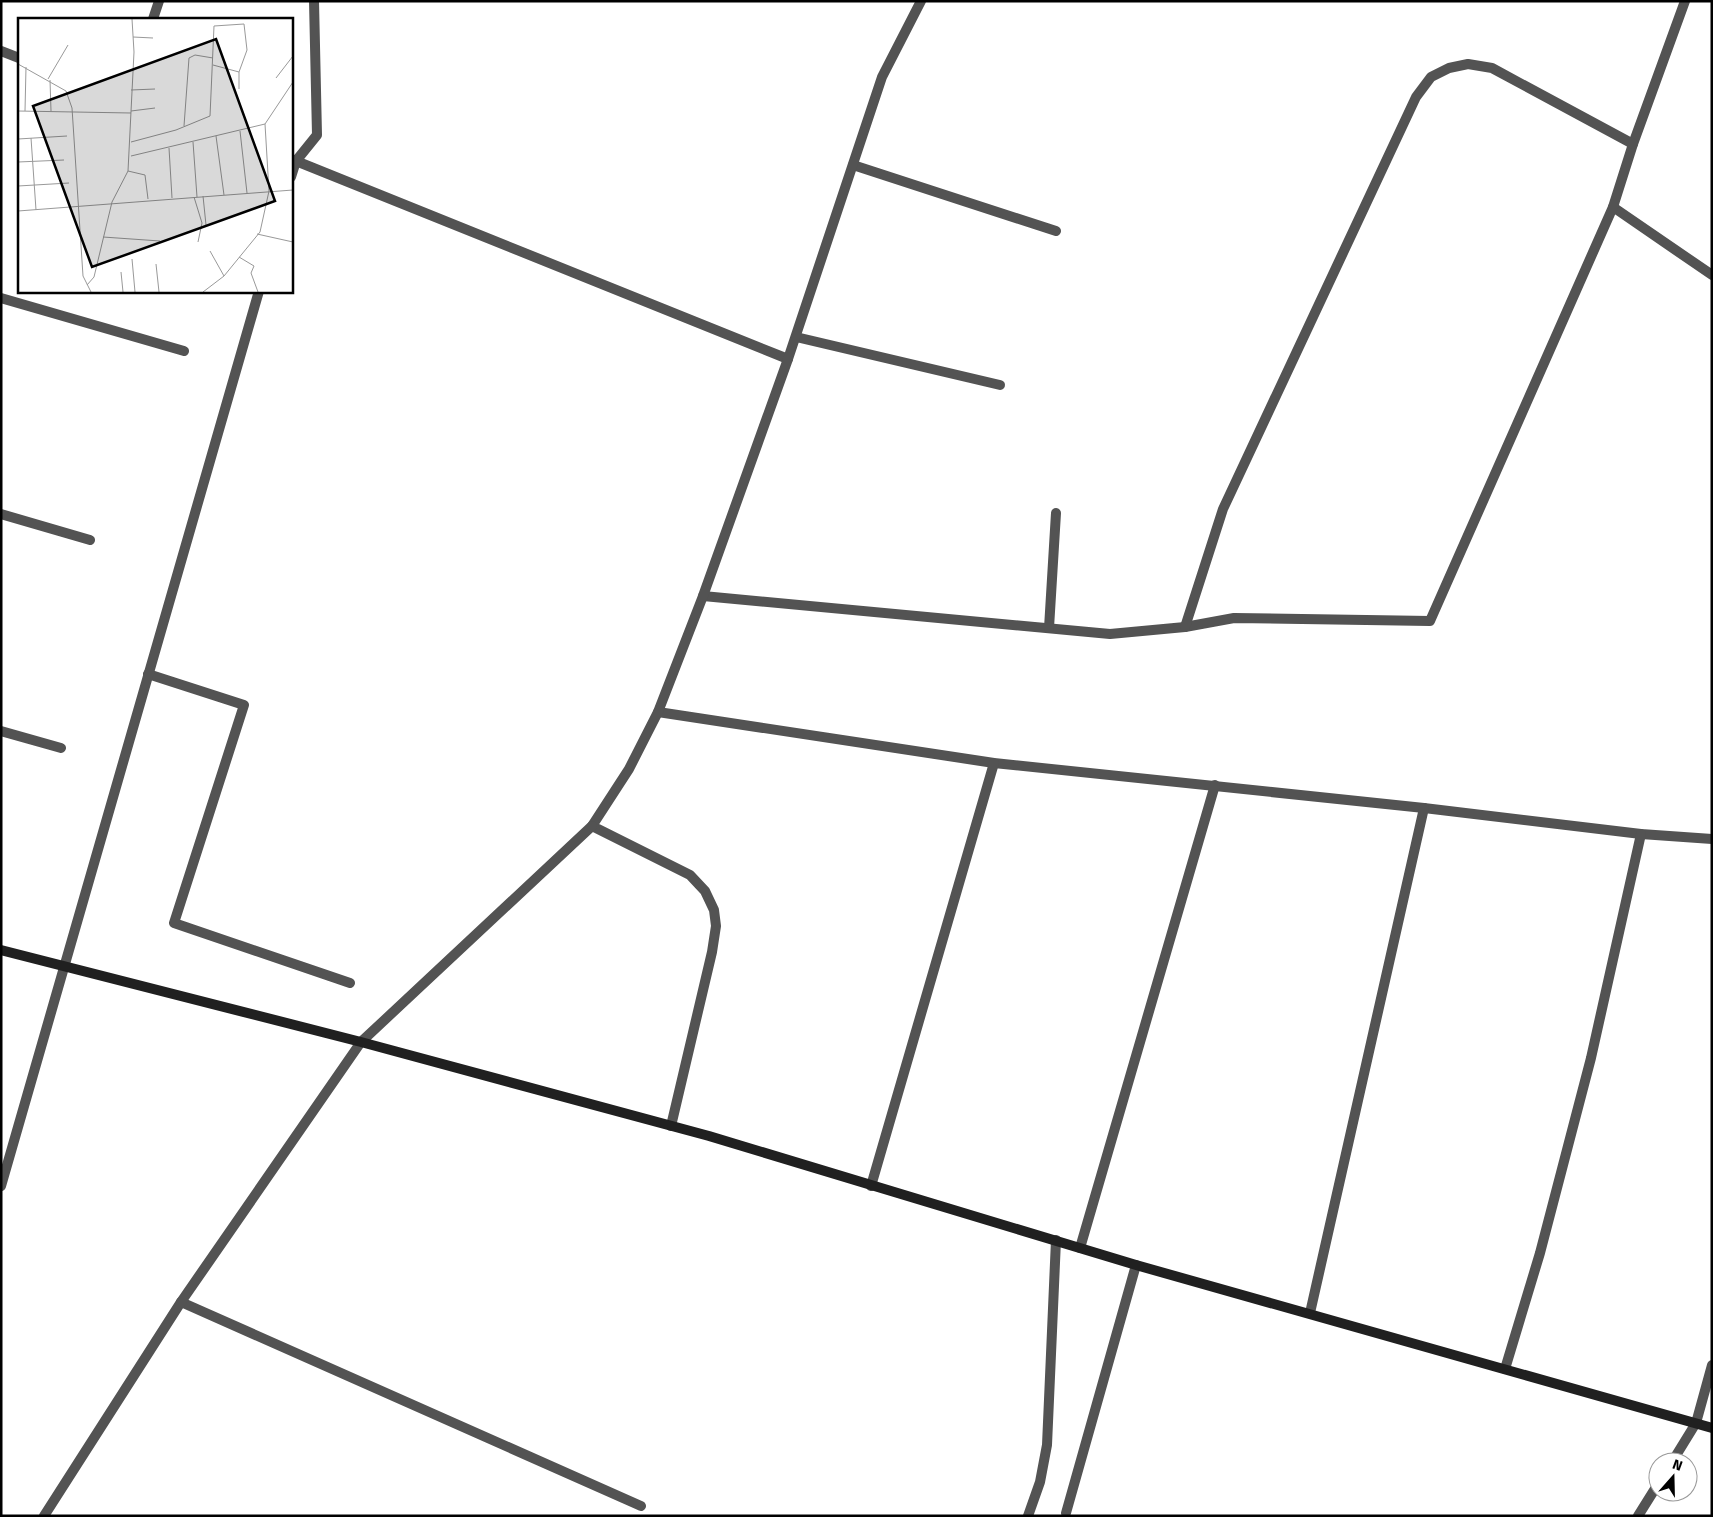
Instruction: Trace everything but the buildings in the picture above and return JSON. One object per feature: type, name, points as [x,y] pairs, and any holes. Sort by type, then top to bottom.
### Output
[{"type":"street","points":[[153,18],[159,1]]},
{"type":"street","points":[[314,1],[317,134],[294,160],[788,359]]},
{"type":"street","points":[[44,1516],[181,1302],[361,1042],[592,826],[629,769],[658,712],[703,596],[796,337],[882,77],[921,1]]},
{"type":"street","points":[[703,596],[1110,634],[1185,627],[1234,618],[1430,621],[1613,207],[1633,144],[1685,1]]},
{"type":"street","points":[[1,51],[18,58]]},
{"type":"street","points":[[1185,627],[1223,509],[1416,97],[1431,77],[1449,68],[1468,64],[1492,68],[1633,144]]},
{"type":"street","points":[[852,165],[1056,230]]},
{"type":"street","points":[[1613,207],[1712,276]]},
{"type":"street","points":[[1,1186],[259,292]]},
{"type":"street","points":[[1,298],[184,351]]},
{"type":"street","points":[[796,337],[1000,386]]},
{"type":"street","points":[[1049,628],[1056,513]]},
{"type":"street","points":[[1,514],[90,540]]},
{"type":"street","points":[[148,674],[244,705],[174,923],[350,983]]},
{"type":"street","points":[[658,712],[994,763],[1424,808],[1641,834],[1712,839]]},
{"type":"street","points":[[1,731],[61,748]]},
{"type":"street","points":[[871,1186],[994,763]]},
{"type":"street","points":[[1080,1248],[1215,786]]},
{"type":"street","points":[[1310,1313],[1424,808]]},
{"type":"street","points":[[592,826],[690,875],[705,892],[714,910],[716,926],[712,952],[671,1126]]},
{"type":"street","points":[[1505,1369],[1540,1253],[1591,1058],[1641,834]]},
{"type":"street","points":[[1,950],[361,1042],[671,1126],[1136,1265],[1712,1428]]},
{"type":"street","points":[[1028,1516],[1040,1482],[1047,1445],[1056,1240]]},
{"type":"street","points":[[1066,1513],[1136,1265]]},
{"type":"street","points":[[181,1302],[641,1506]]},
{"type":"street","points":[[1678,1452],[1696,1423],[1712,1365]]},
{"type":"street","points":[[1638,1516],[1648,1500]]}]
